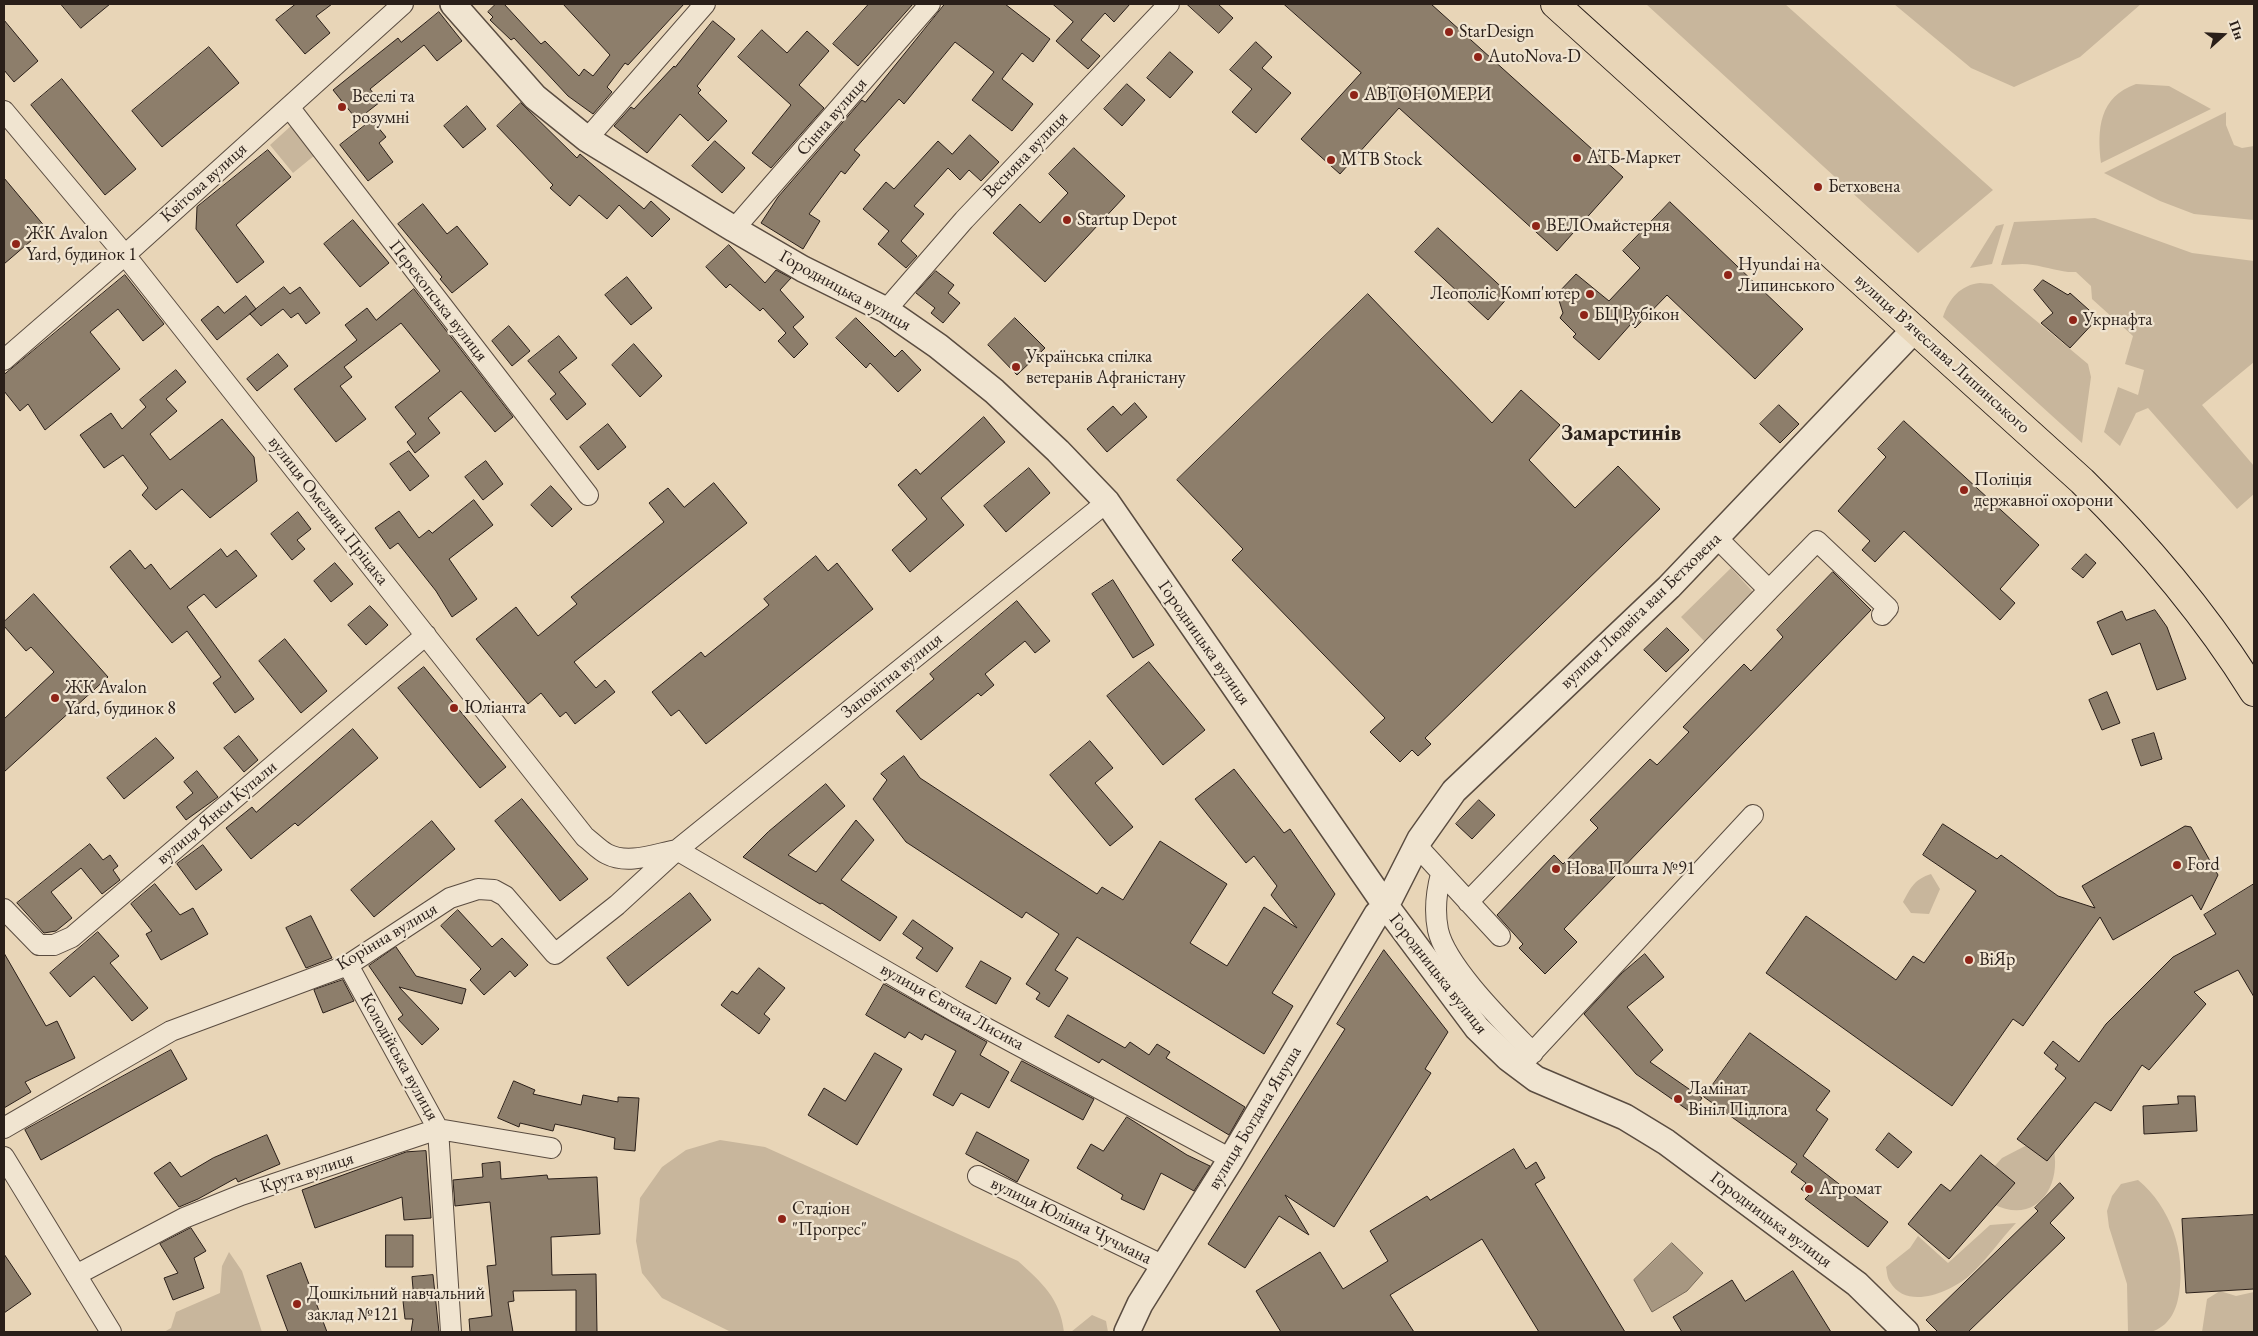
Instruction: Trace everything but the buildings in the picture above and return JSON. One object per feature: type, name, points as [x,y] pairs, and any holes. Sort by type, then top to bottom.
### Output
[{"type":"main road","name":"вулиця Вʼячеслава Липинського","points":[[1555,4],[2082,481],[2150,551],[2237,665],[2254,692]]},
{"type":"street","name":"Квітова вулиця","points":[[4,360],[124,255],[403,4]]},
{"type":"street","points":[[587,138],[705,4]]},
{"type":"street","name":"Сінна вулиця","points":[[734,230],[930,4]]},
{"type":"street","name":"Весняна вулиця","points":[[886,310],[964,220],[1169,4]]},
{"type":"street","name":"Городницька вулиця","points":[[463,7],[535,97],[587,138],[734,230],[804,269],[886,310],[938,346],[994,391],[1058,451],[1107,502],[1386,906],[1477,1028],[1526,1060],[1536,1079],[1625,1118],[1666,1142],[1857,1284],[1906,1332]]},
{"type":"street","name":"Перекопська вулиця","points":[[289,107],[588,495]]},
{"type":"street","name":"вулиця Омеляна Пріцака","points":[[4,110],[124,255],[592,842],[606,854],[618,858],[631,859],[677,850]]},
{"type":"street","name":"вулиця Людвіга ван Бетховена","points":[[1386,906],[1417,846],[1454,791],[1669,587],[1915,329]]},
{"type":"street","name":"Заповітна вулиця","points":[[677,850],[1107,502]]},
{"type":"street","points":[[1468,902],[1824,534],[1844,553]]},
{"type":"street","points":[[1817,541],[1856,584],[1888,608],[1882,616]]},
{"type":"street","points":[[1725,546],[1768,590]]},
{"type":"street","name":"вулиця Янки Купали","points":[[4,909],[39,945],[54,945],[72,937],[426,635]]},
{"type":"street","points":[[1442,874],[1435,898],[1438,931],[1454,962],[1501,1020],[1526,1060],[1753,815]]},
{"type":"street","points":[[1417,846],[1500,936]]},
{"type":"street","name":"Корінна вулиця","points":[[4,1128],[171,1030],[348,965],[450,898],[478,889],[494,890],[505,896],[555,954],[617,905],[677,850]]},
{"type":"street","name":"вулиця Євгена Лисика","points":[[677,850],[958,1012],[1231,1159]]},
{"type":"street","name":"вулиця Богдана Януша","points":[[1127,1332],[1140,1304],[1231,1159],[1377,914],[1386,906]]},
{"type":"street","name":"Колодійська вулиця","points":[[348,965],[438,1129],[452,1332]]},
{"type":"street","name":"Крута вулиця","points":[[76,1275],[184,1218],[241,1195],[438,1129],[551,1148]]},
{"type":"street","points":[[4,1157],[111,1332]]},
{"type":"street","name":"вулиця Юліяна Чучмана","points":[[978,1176],[1164,1266]]},
{"type":"shaded area","points":[[1646,4],[1785,4],[1993,190],[1918,253]]},
{"type":"shaded area","points":[[1894,4],[2141,4],[2080,57],[2014,87],[1971,68]]},
{"type":"shaded area","points":[[2136,84],[2169,86],[2211,109],[2101,163],[2100,138],[2103,116],[2114,97]]},
{"type":"shaded area","points":[[2226,112],[2226,125],[2234,145],[2242,148],[2254,146],[2254,220],[2194,214],[2160,201],[2104,173]]},
{"type":"shaded area","points":[[292,125],[315,155],[293,173],[270,145]]},
{"type":"shaded area","points":[[2095,218],[2192,253],[2254,261],[2254,362],[2202,405],[2254,466],[2254,494],[2237,509],[2148,408],[2136,413],[2120,446],[2104,432],[2118,387],[2138,395],[2144,370],[2125,364],[2133,336],[2092,299],[2091,286],[2076,272],[2060,271],[2029,264],[2001,265],[2014,222]]},
{"type":"shaded area","points":[[2004,224],[1992,264],[1970,268],[1996,226]]},
{"type":"shaded area","points":[[1973,284],[1992,284],[2088,364],[2091,377],[2082,443],[1943,317],[1956,294]]},
{"type":"shaded area","points":[[1731,568],[1754,593],[1706,643],[1681,617]]},
{"type":"shaded area","points":[[1931,874],[1940,889],[1929,914],[1911,913],[1903,902],[1908,892],[1921,878]]},
{"type":"shaded area","name":"Стадіон \"Прогрес\"","points":[[720,1140],[765,1147],[1018,1261],[1042,1284],[1054,1300],[1062,1320],[1064,1332],[731,1332],[662,1298],[642,1273],[636,1241],[640,1198],[662,1167],[686,1150]]},
{"type":"shaded area","points":[[2029,1144],[2054,1150],[2055,1165],[2049,1190],[2042,1200],[2032,1207],[2021,1210],[2008,1209],[1993,1204],[1992,1169],[2002,1158]]},
{"type":"shaded area","points":[[2138,1180],[2159,1203],[2174,1232],[2178,1247],[2181,1278],[2176,1307],[2171,1318],[2163,1326],[2145,1333],[2128,1332],[2127,1284],[2109,1227],[2107,1211],[2112,1196],[2121,1184]]},
{"type":"shaded area","points":[[2016,1223],[1969,1276],[1940,1293],[1929,1296],[1907,1296],[1897,1291],[1889,1280],[1886,1267],[1910,1248],[1918,1236],[1948,1263],[1990,1225]]},
{"type":"shaded area","points":[[1672,1243],[1703,1273],[1687,1291],[1652,1312],[1634,1280]]},
{"type":"shaded area","points":[[229,1252],[242,1271],[262,1332],[164,1332],[171,1328],[176,1312],[220,1293],[222,1266]]},
{"type":"shaded area","points":[[2220,1291],[2236,1296],[2254,1292],[2254,1332],[2202,1332],[2207,1299]]},
{"type":"shaded area","points":[[1092,1315],[1106,1321],[1108,1332],[1071,1332]]},
{"type":"place","name":"StarDesign","points":[[1449,32]]},
{"type":"place","name":"AutoNova-D","points":[[1478,57]]},
{"type":"place","name":"АВТОНОМЕРИ","points":[[1354,95]]},
{"type":"place","name":"Веселі та розумні","points":[[342,107]]},
{"type":"place","name":"АТБ-Маркет","points":[[1577,158]]},
{"type":"place","name":"MTB Stock","points":[[1331,160]]},
{"type":"place","name":"Бетховена","points":[[1818,187]]},
{"type":"place","name":"Startup Depot","points":[[1067,220]]},
{"type":"place","name":"ВЕЛОмайстерня","points":[[1536,226]]},
{"type":"place","name":"ЖК Avalon Yard, будинок 1","points":[[16,244]]},
{"type":"place","name":"Hyundai на Липинського","points":[[1728,275]]},
{"type":"place","name":"Леополіс Комп'ютер","points":[[1590,294]]},
{"type":"place","name":"БЦ Рубікон","points":[[1584,315]]},
{"type":"place","name":"Укрнафта","points":[[2073,320]]},
{"type":"place","name":"Українська спілка ветеранів Афганістану","points":[[1016,367]]},
{"type":"place","name":"Поліція державної охорони","points":[[1964,490]]},
{"type":"place","name":"ЖК Avalon Yard, будинок 8","points":[[55,698]]},
{"type":"place","name":"Юліанта","points":[[454,708]]},
{"type":"place","name":"Ford","points":[[2177,865]]},
{"type":"place","name":"Нова Пошта №91","points":[[1556,869]]},
{"type":"place","name":"ВіЯр","points":[[1969,960]]},
{"type":"place","name":"Ламінат Вініл Підлога","points":[[1678,1099]]},
{"type":"place","name":"Агромат","points":[[1809,1189]]},
{"type":"place","name":"Стадіон \"Прогрес\"","points":[[782,1219]]},
{"type":"place","name":"Дошкільний навчальний заклад №121","points":[[297,1304]]},
{"type":"district","name":"Замарстинів","points":[[1621,434]]}]
